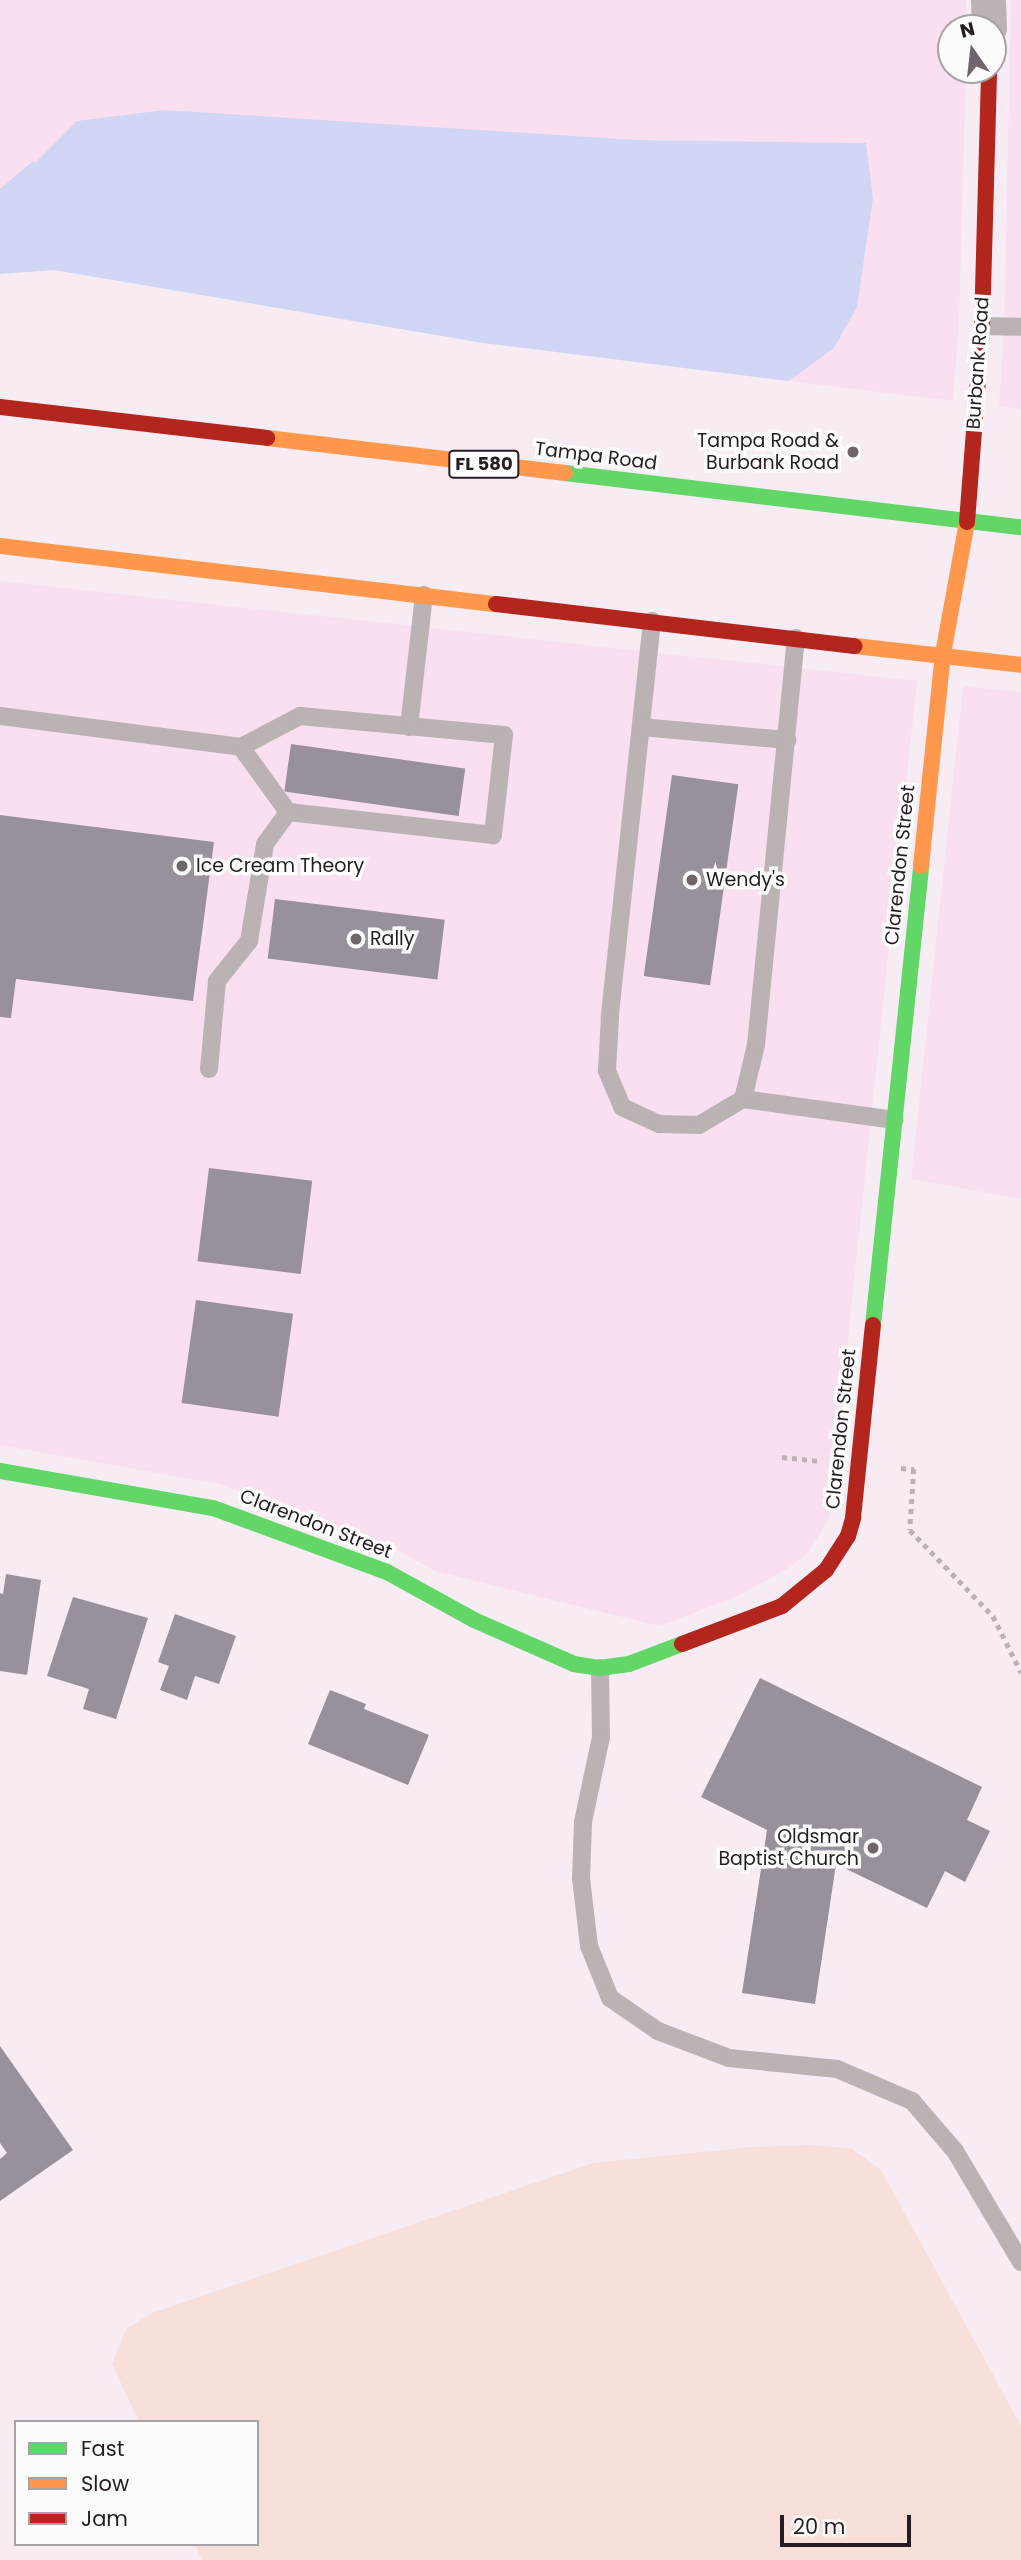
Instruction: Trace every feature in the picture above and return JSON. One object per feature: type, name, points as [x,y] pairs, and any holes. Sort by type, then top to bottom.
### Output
[{"type":"street","name":"Burbank Road","points":[[943,654],[967,521],[982,327],[989,84]]},
{"type":"street","name":"Tampa Road","points":[[0,407],[1021,527]]},
{"type":"street","points":[[0,546],[1021,665]]},
{"type":"street","name":"Clarendon Street","points":[[0,1471],[213,1507],[387,1572],[474,1620],[574,1664],[600,1668],[642,1659],[782,1606],[826,1570],[848,1535],[854,1504],[943,654]]},
{"type":"lane","points":[[982,327],[1021,327]]},
{"type":"lane","points":[[409,727],[424,595]]},
{"type":"lane","points":[[652,621],[607,1071],[622,1107],[659,1124],[699,1125],[743,1099],[895,1120]]},
{"type":"lane","points":[[743,1099],[756,1045],[796,638]]},
{"type":"lane","points":[[0,716],[241,747],[300,716],[504,735],[493,835],[288,812],[241,747]]},
{"type":"lane","points":[[641,727],[787,740]]},
{"type":"lane","points":[[209,1069],[217,981],[249,941],[265,845],[288,812]]},
{"type":"lane","points":[[600,1668],[601,1737],[583,1822],[581,1878],[589,1946],[610,1998],[658,2031],[729,2058],[837,2069],[912,2101],[955,2151],[1021,2262]]},
{"type":"path","points":[[914,1469],[910,1530],[993,1616],[1021,1672]]},
{"type":"shaded area","points":[[0,0],[966,0],[966,14],[937,14],[937,84],[966,84],[959,323],[953,401],[789,381],[834,348],[873,198],[866,143],[636,140],[34,164],[33,160],[0,189]]},
{"type":"shaded area","points":[[1011,0],[1021,0],[1021,409],[999,406],[1004,328]]},
{"type":"shaded area","points":[[0,581],[917,681],[830,1511],[827,1523],[809,1551],[792,1566],[736,1597],[659,1626],[435,1571],[393,1548],[219,1484],[0,1445]]},
{"type":"shaded area","points":[[963,686],[1021,692],[1021,1199],[911,1179]]},
{"type":"shaded area","points":[[813,2145],[852,2149],[881,2170],[1021,2426],[1021,2560],[202,2560],[195,2546],[259,2546],[259,2420],[138,2420],[112,2364],[126,2329],[152,2313],[593,2163],[752,2147]]},
{"type":"water","points":[[165,110],[636,140],[866,143],[873,198],[857,307],[834,348],[789,381],[483,343],[54,270],[0,274],[0,189],[34,160],[35,163],[77,121]]},
{"type":"building","points":[[291,744],[465,768],[459,816],[284,792]]},
{"type":"building","name":"Wendy's","points":[[672,775],[738,784],[710,985],[644,976]]},
{"type":"building","points":[[0,815],[214,842],[193,1001],[16,979],[11,1018],[0,1017]]},
{"type":"building","name":"Rally","points":[[275,899],[445,920],[437,979],[268,959]]},
{"type":"building","points":[[209,1168],[312,1181],[301,1274],[198,1261]]},
{"type":"building","points":[[196,1300],[293,1314],[279,1417],[182,1403]]},
{"type":"building","points":[[6,1574],[41,1580],[27,1675],[0,1671],[0,1593],[3,1594]]},
{"type":"building","points":[[73,1597],[148,1618],[116,1719],[83,1709],[89,1689],[47,1676]]},
{"type":"building","points":[[175,1614],[236,1636],[219,1684],[195,1676],[187,1700],[160,1690],[169,1666],[158,1662]]},
{"type":"building","name":"Oldsmar Baptist Church","points":[[760,1678],[982,1787],[967,1820],[990,1831],[965,1882],[945,1871],[927,1908],[836,1864],[815,2004],[742,1993],[767,1830],[701,1797]]},
{"type":"building","points":[[330,1690],[366,1704],[364,1709],[429,1735],[408,1785],[308,1744]]},
{"type":"building","points":[[0,2046],[73,2150],[0,2201],[0,2159],[7,2153],[0,2143]]},
{"type":"traffic: fast","points":[[565,473],[1021,527]]},
{"type":"traffic: fast","points":[[873,1325],[921,866]]},
{"type":"traffic: fast","points":[[0,1471],[213,1508],[387,1572],[474,1620],[574,1664],[600,1668],[629,1664],[682,1644]]},
{"type":"traffic: slow","points":[[267,438],[565,473]]},
{"type":"traffic: slow","points":[[921,866],[943,654],[967,522]]},
{"type":"traffic: slow","points":[[0,546],[496,604]]},
{"type":"traffic: slow","points":[[855,646],[1021,665]]},
{"type":"traffic: jam","points":[[967,522],[982,326],[989,84]]},
{"type":"traffic: jam","points":[[0,407],[267,438]]},
{"type":"traffic: jam","points":[[496,604],[855,646]]},
{"type":"traffic: jam","points":[[682,1644],[782,1606],[826,1570],[848,1536],[853,1518],[873,1325]]},
{"type":"place","name":"Tampa Road & Burbank Road","points":[[853,452]]},
{"type":"place","name":"Ice Cream Theory","points":[[182,866]]},
{"type":"place","name":"Wendy's","points":[[692,880]]},
{"type":"place","name":"Rally","points":[[356,939]]},
{"type":"place","name":"Oldsmar Baptist Church","points":[[873,1848]]}]
